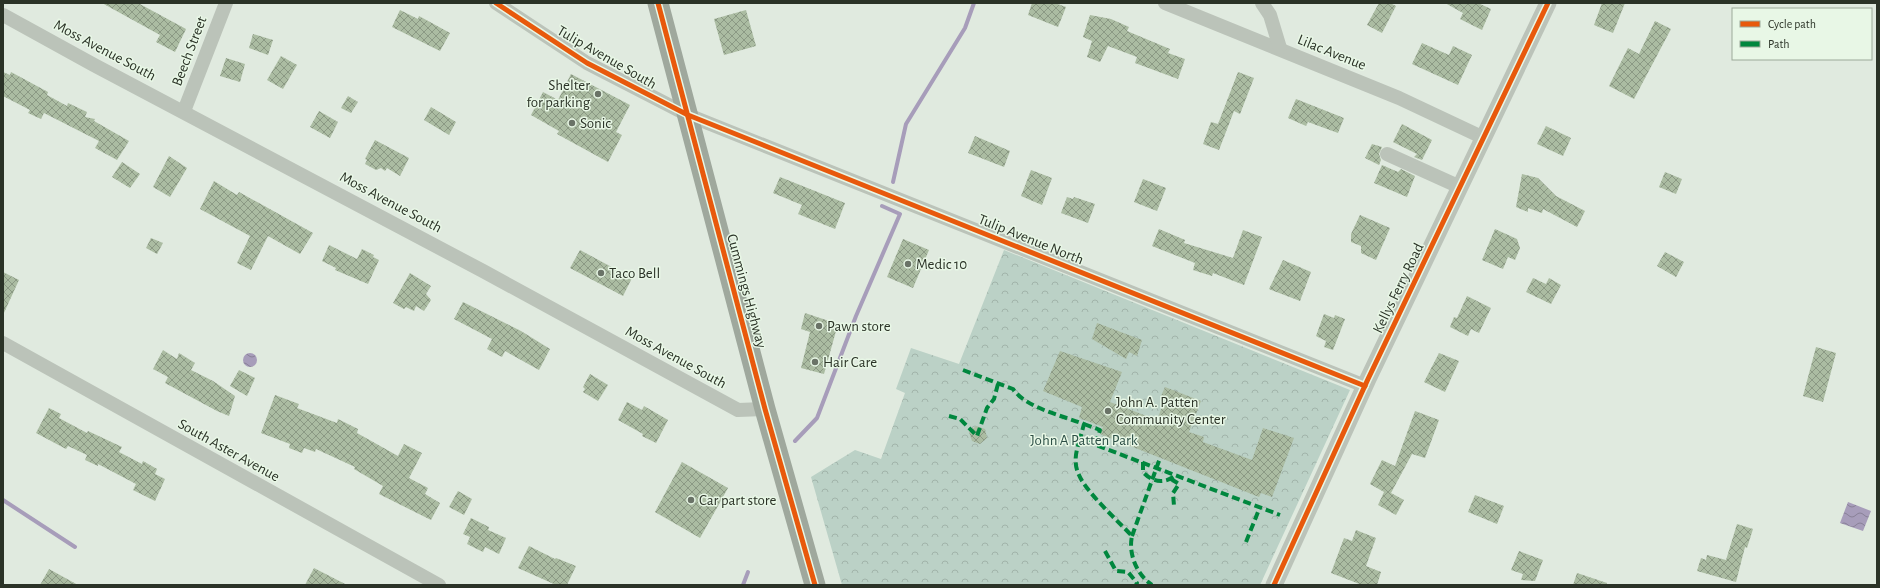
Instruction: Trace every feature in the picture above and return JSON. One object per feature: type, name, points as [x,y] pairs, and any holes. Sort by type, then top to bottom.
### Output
[{"type":"main road","name":"Cummings Highway","points":[[658,3],[765,410],[815,585]]},
{"type":"street","name":"Beech Street","points":[[184,111],[226,3]]},
{"type":"street","name":"Tulip Avenue South","points":[[496,3],[588,63],[688,115]]},
{"type":"street","points":[[516,3],[519,18]]},
{"type":"street","name":"Lilac Avenue","points":[[1164,3],[1280,48],[1399,98],[1484,138]]},
{"type":"street","points":[[1262,3],[1270,15],[1280,48]]},
{"type":"street","name":"Kellys Ferry Road","points":[[1274,585],[1365,386],[1548,3]]},
{"type":"street","name":"Moss Avenue South","points":[[3,14],[94,65],[184,111],[476,267],[738,410],[765,410]]},
{"type":"street","name":"Tulip Avenue North","points":[[688,115],[1365,386]]},
{"type":"street","points":[[1387,154],[1460,188]]},
{"type":"street","name":"South Aster Avenue","points":[[3,343],[439,585]]},
{"type":"green space","name":"John A Patten Park","points":[[1004,250],[1350,390],[1260,585],[842,585],[811,477],[855,450],[881,459],[905,393],[896,389],[911,348],[959,364]]},
{"type":"water","points":[[247,353],[253,353],[257,357],[257,363],[253,367],[247,367],[243,363],[243,357]]},
{"type":"water","points":[[1848,502],[1871,511],[1863,531],[1840,523]]},
{"type":"building","points":[[102,3],[138,3],[186,29],[175,52],[156,42],[160,35]]},
{"type":"building","points":[[1032,3],[1055,3],[1066,7],[1058,27],[1028,15]]},
{"type":"building","points":[[1379,3],[1390,3],[1396,6],[1382,33],[1367,25]]},
{"type":"building","points":[[1445,3],[1478,3],[1491,9],[1482,30],[1460,19],[1463,13]]},
{"type":"building","points":[[1602,3],[1625,3],[1613,33],[1594,25]]},
{"type":"building","points":[[400,10],[418,19],[419,16],[450,33],[440,51],[392,27]]},
{"type":"building","points":[[746,10],[756,46],[724,55],[714,19]]},
{"type":"building","points":[[1090,15],[1111,19],[1129,27],[1127,31],[1170,49],[1168,53],[1185,59],[1178,79],[1135,63],[1137,57],[1108,46],[1100,62],[1087,57],[1092,41],[1083,37]]},
{"type":"building","points":[[1655,21],[1671,29],[1634,99],[1609,86],[1628,48],[1639,54]]},
{"type":"building","points":[[253,34],[273,40],[268,55],[249,48]]},
{"type":"building","points":[[1422,43],[1449,55],[1453,46],[1472,55],[1458,85],[1412,64]]},
{"type":"building","points":[[281,56],[297,65],[283,89],[267,80]]},
{"type":"building","points":[[226,58],[245,64],[240,82],[220,76]]},
{"type":"building","points":[[3,72],[10,75],[11,72],[48,92],[47,95],[67,106],[68,103],[87,112],[85,117],[95,119],[94,121],[129,141],[117,160],[95,148],[99,141],[44,113],[41,119],[28,113],[30,110],[3,96]]},
{"type":"building","points":[[1238,72],[1254,78],[1240,114],[1234,111],[1219,150],[1203,144],[1211,122],[1218,124]]},
{"type":"building","points":[[571,74],[630,105],[616,132],[622,135],[608,162],[557,134],[559,131],[531,115],[543,92],[558,100]]},
{"type":"building","points":[[348,96],[358,102],[351,113],[341,108]]},
{"type":"building","points":[[1296,99],[1344,118],[1338,133],[1308,122],[1306,126],[1288,118]]},
{"type":"building","points":[[431,107],[456,122],[449,135],[424,120]]},
{"type":"building","points":[[319,111],[338,122],[330,138],[310,127]]},
{"type":"building","points":[[1402,124],[1432,140],[1422,160],[1414,157],[1417,154],[1393,142]]},
{"type":"building","points":[[1546,126],[1571,138],[1563,156],[1537,144]]},
{"type":"building","points":[[975,136],[1010,151],[1004,167],[968,153]]},
{"type":"building","points":[[375,140],[409,158],[400,176],[387,168],[385,171],[381,168],[376,170],[365,164],[367,160],[365,159]]},
{"type":"building","points":[[1372,144],[1382,147],[1379,154],[1381,160],[1379,165],[1365,158]]},
{"type":"building","points":[[169,156],[187,168],[170,197],[153,187]]},
{"type":"building","points":[[122,162],[140,174],[130,188],[112,177]]},
{"type":"building","points":[[1382,165],[1398,172],[1401,169],[1415,176],[1407,197],[1374,183]]},
{"type":"building","points":[[1031,170],[1052,178],[1042,205],[1021,196]]},
{"type":"building","points":[[1665,172],[1682,179],[1676,194],[1659,187]]},
{"type":"building","points":[[1522,174],[1538,178],[1556,196],[1585,211],[1577,227],[1543,209],[1542,213],[1528,208],[1528,212],[1516,207]]},
{"type":"building","points":[[780,177],[845,203],[835,229],[798,214],[802,205],[773,193]]},
{"type":"building","points":[[1143,179],[1166,188],[1157,211],[1134,202]]},
{"type":"building","points":[[214,181],[237,195],[239,192],[313,233],[300,254],[268,236],[251,270],[237,263],[250,236],[200,209]]},
{"type":"building","points":[[1067,197],[1073,199],[1074,197],[1095,204],[1088,223],[1061,213]]},
{"type":"building","points":[[1360,215],[1390,228],[1376,260],[1361,253],[1361,246],[1351,242],[1351,234]]},
{"type":"building","points":[[1159,229],[1185,240],[1184,243],[1233,258],[1243,230],[1262,237],[1244,285],[1213,273],[1212,276],[1193,270],[1195,263],[1152,246]]},
{"type":"building","points":[[1495,229],[1517,239],[1520,248],[1515,260],[1508,257],[1503,269],[1482,260]]},
{"type":"building","points":[[151,238],[163,243],[157,254],[146,248]]},
{"type":"building","name":"Medic 10","points":[[903,239],[929,250],[913,288],[887,277]]},
{"type":"building","points":[[329,245],[357,259],[362,249],[374,255],[373,257],[379,260],[368,284],[335,270],[336,268],[322,261]]},
{"type":"building","name":"Taco Bell","points":[[580,250],[632,278],[623,296],[570,268]]},
{"type":"building","points":[[1665,252],[1684,262],[1676,277],[1657,266]]},
{"type":"building","points":[[1283,260],[1311,272],[1300,301],[1269,289]]},
{"type":"building","points":[[3,272],[19,280],[3,315]]},
{"type":"building","points":[[410,273],[431,286],[426,294],[431,300],[424,311],[416,306],[414,311],[406,307],[404,309],[393,303]]},
{"type":"building","points":[[1533,278],[1546,284],[1549,278],[1561,285],[1551,304],[1526,292]]},
{"type":"building","points":[[1467,296],[1491,308],[1479,333],[1471,329],[1468,336],[1450,327],[1454,317],[1457,318]]},
{"type":"building","points":[[463,302],[521,331],[550,349],[539,370],[505,351],[502,357],[487,349],[492,339],[454,319]]},
{"type":"building","points":[[805,313],[838,324],[824,374],[801,368],[810,332],[801,329]]},
{"type":"building","points":[[1324,314],[1334,318],[1335,315],[1345,319],[1333,350],[1324,347],[1326,341],[1316,336]]},
{"type":"building","points":[[1097,323],[1142,340],[1137,356],[1129,352],[1126,359],[1092,339]]},
{"type":"building","points":[[1816,347],[1836,353],[1823,402],[1803,396]]},
{"type":"building","points":[[163,350],[177,359],[179,353],[195,363],[191,370],[213,381],[235,396],[229,416],[165,383],[168,377],[153,369]]},
{"type":"building","name":"John A. Patten Community Center","points":[[1060,351],[1122,372],[1110,402],[1157,420],[1165,399],[1160,398],[1165,387],[1201,401],[1189,432],[1204,437],[1203,442],[1252,460],[1263,428],[1294,438],[1272,497],[1261,493],[1259,497],[1100,434],[1103,427],[1079,418],[1082,407],[1043,391]]},
{"type":"building","points":[[1439,353],[1459,361],[1445,392],[1424,382]]},
{"type":"building","points":[[239,370],[255,378],[247,396],[230,386]]},
{"type":"building","points":[[590,374],[608,385],[598,401],[583,392],[585,389],[583,387]]},
{"type":"building","points":[[275,395],[299,404],[297,408],[337,423],[338,419],[358,429],[357,433],[398,456],[404,444],[422,453],[409,478],[428,488],[425,494],[440,503],[431,520],[379,494],[383,486],[354,469],[355,467],[316,449],[315,452],[304,448],[302,453],[289,448],[290,444],[261,433]]},
{"type":"building","points":[[627,402],[642,410],[644,406],[668,420],[656,443],[642,436],[643,434],[618,420]]},
{"type":"building","points":[[49,408],[61,414],[59,418],[87,433],[88,431],[122,447],[119,452],[142,464],[143,461],[157,469],[155,474],[165,479],[155,501],[133,490],[136,484],[98,464],[98,466],[85,460],[87,455],[68,446],[66,449],[36,433]]},
{"type":"building","points":[[1415,411],[1439,420],[1425,458],[1412,454],[1391,493],[1404,500],[1396,515],[1378,505],[1384,492],[1370,484],[1382,460],[1395,466]]},
{"type":"building","points":[[976,426],[985,429],[987,438],[980,444],[972,441],[969,432]]},
{"type":"building","name":"Car part store","points":[[682,462],[728,488],[700,538],[655,512]]},
{"type":"building","points":[[458,491],[472,499],[464,515],[449,507]]},
{"type":"building","points":[[1475,495],[1504,506],[1497,524],[1468,512]]},
{"type":"building","points":[[471,518],[489,527],[488,530],[506,538],[499,554],[485,547],[483,552],[467,544],[470,537],[463,534]]},
{"type":"building","points":[[1737,524],[1753,529],[1747,548],[1745,547],[1736,582],[1697,571],[1701,558],[1706,560],[1707,555],[1726,560]]},
{"type":"building","points":[[1356,530],[1376,538],[1366,566],[1381,572],[1377,585],[1362,585],[1331,573],[1344,538],[1352,541]]},
{"type":"building","points":[[529,546],[555,559],[556,558],[576,566],[567,585],[556,585],[518,568]]},
{"type":"building","points":[[1519,551],[1543,560],[1535,581],[1521,580],[1523,574],[1511,570]]},
{"type":"building","points":[[314,568],[347,585],[305,585]]},
{"type":"building","points":[[49,569],[78,585],[40,585]]},
{"type":"building","points":[[1577,573],[1607,583],[1607,585],[1573,585]]},
{"type":"waterway","points":[[893,182],[906,124],[965,28],[974,3]]},
{"type":"waterway","points":[[795,441],[817,418],[856,316],[900,214],[882,206]]},
{"type":"waterway","points":[[3,500],[75,547]]},
{"type":"waterway","points":[[743,585],[748,572]]},
{"type":"marked path","points":[[963,370],[1013,389],[1019,396],[1046,411],[1084,424],[1080,439],[1280,515]]},
{"type":"marked path","points":[[949,416],[960,419],[977,436],[987,408],[994,399],[998,384]]},
{"type":"marked path","points":[[1084,424],[1100,430],[1095,445]]},
{"type":"marked path","points":[[1080,439],[1076,457],[1076,466],[1079,475],[1088,490],[1132,536],[1131,550],[1135,564],[1142,576],[1152,585]]},
{"type":"marked path","points":[[1132,536],[1160,458]]},
{"type":"marked path","points":[[1143,462],[1143,472],[1155,480],[1168,480],[1176,475]]},
{"type":"marked path","points":[[1171,479],[1179,484],[1173,493],[1174,506]]},
{"type":"marked path","points":[[1246,542],[1260,507]]},
{"type":"marked path","points":[[1105,551],[1116,571],[1128,572],[1137,583],[1136,585]]},
{"type":"cycle path","points":[[496,3],[587,63],[688,115],[1365,386]]},
{"type":"cycle path","points":[[658,3],[765,409],[815,585]]},
{"type":"cycle path","points":[[1274,585],[1368,379],[1548,3]]},
{"type":"place","name":"Shelter for parking","points":[[598,94]]},
{"type":"place","name":"Sonic","points":[[572,123]]},
{"type":"place","name":"Medic 10","points":[[908,264]]},
{"type":"place","name":"Taco Bell","points":[[601,273]]},
{"type":"place","name":"Pawn store","points":[[819,326]]},
{"type":"place","name":"Hair Care","points":[[815,362]]},
{"type":"place","name":"John A. Patten Community Center","points":[[1108,411]]},
{"type":"place","name":"Car part store","points":[[691,500]]}]
